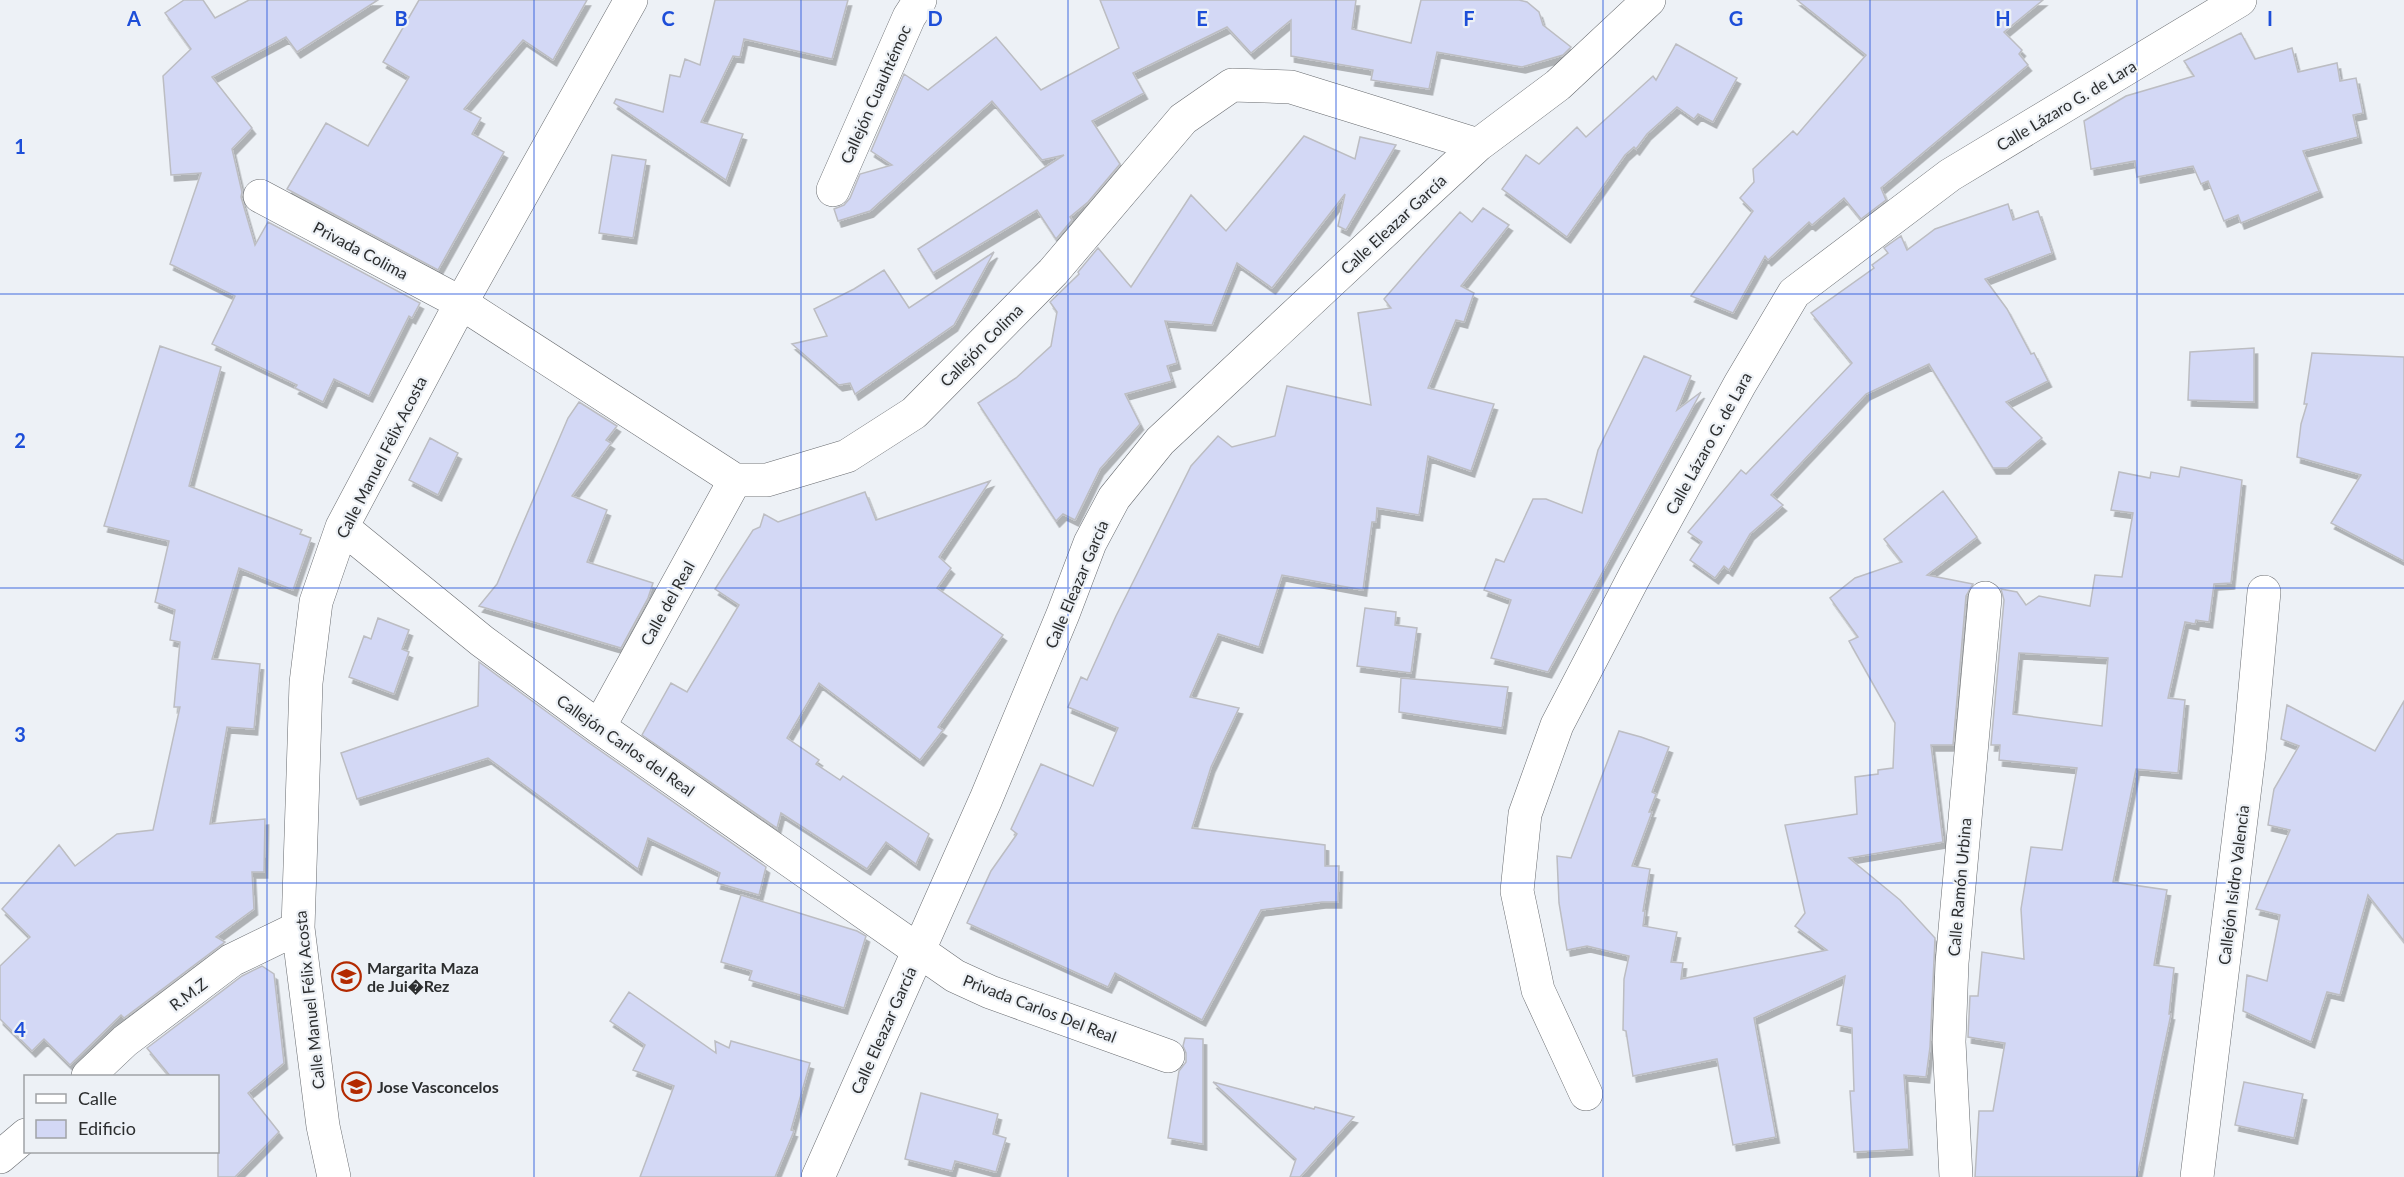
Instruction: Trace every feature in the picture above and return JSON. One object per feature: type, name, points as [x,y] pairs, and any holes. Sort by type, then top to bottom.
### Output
[{"type":"street","name":"Calle Manuel Félix Acosta","points":[[334,1177],[323,1126],[298,928],[306,683],[316,602],[342,527],[461,303],[631,0]]},
{"type":"street","name":"Callejón Cuauhtémoc","points":[[833,190],[909,17],[920,0]]},
{"type":"street","name":"Calle Eleazar García","points":[[818,1177],[986,799],[1090,543],[1114,498],[1160,441],[1478,145],[1558,85],[1649,0]]},
{"type":"street","name":"Calle Lázaro G. de Lara","points":[[1586,1094],[1538,990],[1517,891],[1525,814],[1563,715],[1639,567],[1776,323],[1794,293],[1950,175],[2240,0]]},
{"type":"street","name":"Callejón Colima","points":[[735,480],[766,480],[848,456],[914,413],[1053,272],[1183,119],[1232,85],[1291,87],[1478,145]]},
{"type":"street","name":"Privada Colima","points":[[260,196],[461,303]]},
{"type":"street","points":[[461,303],[735,480]]},
{"type":"street","name":"Calle del Real","points":[[599,727],[735,480]]},
{"type":"street","name":"Callejón Carlos del Real","points":[[342,527],[482,641],[599,727],[919,950]]},
{"type":"street","name":"Callejón Isidro Valencia","points":[[2197,1177],[2249,754],[2264,592]]},
{"type":"street","name":"Calle Ramón Urbina","points":[[1956,1177],[1949,1042],[1952,963],[1985,598]]},
{"type":"street","name":"R.M.Z","points":[[90,1075],[125,1041],[232,960],[298,928]]},
{"type":"street","name":"Privada Carlos Del Real","points":[[919,950],[955,976],[990,992],[1168,1056]]},
{"type":"street","points":[[0,1157],[24,1137]]},
{"type":"building","points":[[184,0],[203,0],[215,18],[249,0],[378,0],[297,52],[286,37],[212,77],[252,128],[232,149],[242,192],[241,197],[255,245],[268,222],[420,303],[412,318],[409,316],[369,396],[334,379],[323,402],[295,388],[297,385],[212,344],[235,296],[170,264],[201,173],[171,175],[163,76],[191,49],[165,13]]},
{"type":"building","points":[[419,0],[587,0],[553,60],[523,40],[464,109],[481,118],[472,134],[504,152],[438,270],[287,189],[326,123],[368,146],[409,77],[383,62]]},
{"type":"building","points":[[715,0],[848,0],[832,59],[744,39],[740,57],[733,56],[701,122],[743,134],[726,180],[614,103],[616,99],[663,112],[670,75],[680,77],[685,59],[700,65]]},
{"type":"building","points":[[1100,0],[1356,0],[1352,29],[1411,43],[1421,0],[1519,0],[1527,2],[1539,12],[1543,25],[1571,47],[1563,55],[1522,67],[1437,52],[1429,89],[1371,80],[1373,70],[1291,56],[1291,20],[1251,53],[1227,27],[1133,73],[1144,93],[1092,121],[1120,164],[1088,202],[1070,217],[1072,220],[1056,239],[1037,210],[933,273],[918,249],[1064,155],[1042,160],[992,101],[870,211],[838,221],[834,209],[844,205],[850,198],[860,174],[892,165],[871,151],[904,74],[928,90],[996,37],[1041,90],[1119,48]]},
{"type":"building","points":[[1797,0],[2043,0],[2004,32],[2022,50],[2019,54],[2028,65],[1881,188],[1886,200],[1861,219],[1844,198],[1812,225],[1809,222],[1768,260],[1765,256],[1733,313],[1691,296],[1753,211],[1740,198],[1754,182],[1753,169],[1793,131],[1797,135],[1866,55]]},
{"type":"building","points":[[2241,33],[2255,59],[2292,48],[2298,72],[2337,63],[2340,81],[2356,78],[2363,113],[2353,115],[2358,137],[2303,151],[2319,191],[2241,223],[2238,215],[2224,221],[2208,181],[2201,184],[2193,166],[2137,177],[2135,161],[2091,169],[2084,121],[2126,96],[2194,76],[2184,61]]},
{"type":"building","points":[[1676,44],[1737,78],[1713,122],[1698,114],[1694,119],[1677,107],[1647,134],[1636,149],[1634,147],[1625,155],[1567,237],[1502,189],[1526,155],[1539,164],[1577,127],[1586,137],[1653,76],[1656,80]]},
{"type":"building","points":[[1304,136],[1355,159],[1360,137],[1396,145],[1346,230],[1338,226],[1345,194],[1272,288],[1237,263],[1212,325],[1165,321],[1177,363],[1167,366],[1172,381],[1125,394],[1140,424],[1100,469],[1075,520],[1063,514],[1056,521],[978,403],[1016,378],[1051,346],[1057,312],[1050,302],[1079,274],[1078,272],[1098,248],[1131,287],[1191,195],[1226,231]]},
{"type":"building","points":[[612,155],[646,160],[633,238],[599,233]]},
{"type":"building","points":[[2008,204],[2013,220],[2038,211],[2052,253],[1985,279],[2007,309],[2048,381],[2006,402],[2042,438],[2007,468],[1993,468],[1929,364],[1866,394],[1771,495],[1783,505],[1750,534],[1729,570],[1724,566],[1715,578],[1690,560],[1702,542],[1688,532],[1741,470],[1746,474],[1852,363],[1811,313],[1874,268],[1872,265],[1888,253],[1884,248],[1901,236],[1907,250],[1935,229]]},
{"type":"building","points":[[1483,208],[1509,225],[1461,286],[1474,293],[1464,322],[1456,320],[1428,388],[1494,404],[1471,471],[1428,456],[1419,515],[1377,508],[1376,522],[1372,522],[1363,590],[1282,575],[1259,647],[1218,634],[1190,697],[1239,708],[1211,767],[1192,828],[1325,845],[1325,866],[1339,866],[1338,902],[1261,910],[1202,1020],[1115,973],[1108,987],[967,923],[991,871],[1017,834],[1011,829],[1041,764],[1093,786],[1118,728],[1068,707],[1081,677],[1087,680],[1116,616],[1191,466],[1218,436],[1232,447],[1275,436],[1287,386],[1371,405],[1358,313],[1391,308],[1384,299],[1460,212],[1472,222]]},
{"type":"building","points":[[994,252],[954,325],[855,394],[850,383],[839,385],[792,344],[827,336],[814,309],[854,289],[884,270],[909,308]]},
{"type":"building","points":[[160,346],[221,367],[189,486],[302,530],[300,534],[311,538],[293,590],[239,568],[212,659],[260,664],[254,729],[227,727],[210,824],[265,819],[264,872],[252,872],[254,909],[216,937],[225,942],[124,1018],[121,1015],[70,1065],[44,1039],[32,1051],[0,1019],[0,966],[30,937],[2,909],[59,845],[75,866],[117,834],[153,830],[180,707],[174,707],[180,642],[170,640],[175,610],[155,602],[169,541],[104,526]]},
{"type":"building","points":[[2254,348],[2254,402],[2188,400],[2190,352]]},
{"type":"building","points":[[2312,353],[2404,357],[2404,561],[2331,523],[2361,475],[2297,457],[2301,424],[2307,404],[2304,404]]},
{"type":"building","points":[[1644,356],[1691,376],[1677,410],[1701,392],[1548,672],[1491,658],[1511,600],[1484,590],[1496,559],[1504,562],[1533,499],[1546,499],[1582,513],[1598,450]]},
{"type":"building","points":[[579,402],[617,426],[606,440],[611,443],[572,496],[607,510],[587,562],[653,583],[648,598],[621,648],[479,606],[497,584],[568,418]]},
{"type":"building","points":[[430,438],[458,453],[438,495],[409,480]]},
{"type":"building","points":[[2181,467],[2242,480],[2231,583],[2214,584],[2209,622],[2196,620],[2195,624],[2185,622],[2168,698],[2185,700],[2178,773],[2136,769],[2113,882],[2167,890],[2154,965],[2174,968],[2169,1014],[2171,1014],[2137,1177],[1975,1177],[1979,1111],[1993,1111],[2005,1043],[1968,1037],[1970,996],[1978,996],[1982,952],[2024,959],[2021,909],[2031,847],[2062,850],[2077,768],[1999,760],[2000,745],[1991,745],[2004,600],[2001,589],[2017,592],[2026,605],[2039,596],[2090,606],[2095,575],[2122,577],[2133,513],[2111,510],[2119,472],[2150,478],[2151,472],[2179,477]],"holes":[[[2019,653],[2108,658],[2102,726],[2013,714]]]},
{"type":"building","points":[[990,481],[939,557],[951,568],[937,588],[1003,635],[938,727],[943,730],[920,760],[819,683],[787,738],[819,760],[816,764],[840,780],[843,776],[929,834],[916,864],[886,842],[867,869],[781,813],[777,828],[642,735],[671,683],[687,692],[739,605],[715,589],[753,530],[760,527],[764,514],[778,522],[865,492],[876,520]]},
{"type":"building","points":[[1943,491],[1977,537],[1927,575],[1973,584],[1966,596],[1953,745],[1931,745],[1943,842],[1849,858],[1900,900],[1935,938],[1930,1047],[1926,1077],[1904,1075],[1909,1149],[1854,1152],[1850,1091],[1854,1091],[1852,1028],[1837,1025],[1845,976],[1754,1018],[1776,1137],[1733,1145],[1717,1059],[1633,1076],[1626,1031],[1623,1030],[1624,979],[1629,956],[1587,946],[1567,950],[1559,903],[1557,856],[1571,858],[1619,731],[1641,737],[1669,747],[1652,792],[1656,794],[1649,812],[1652,812],[1632,866],[1650,869],[1643,911],[1645,911],[1643,926],[1677,932],[1671,962],[1683,963],[1681,979],[1827,950],[1795,926],[1805,913],[1785,825],[1857,814],[1855,777],[1878,774],[1878,770],[1893,768],[1895,723],[1849,641],[1858,637],[1830,598],[1855,578],[1902,562],[1884,539]]},
{"type":"building","points":[[1365,608],[1396,612],[1395,625],[1417,628],[1411,673],[1357,666]]},
{"type":"building","points":[[378,618],[409,630],[402,649],[409,652],[394,694],[349,677],[364,636],[371,639]]},
{"type":"building","points":[[479,662],[766,867],[759,895],[717,883],[720,873],[648,838],[638,869],[488,758],[357,799],[341,753],[478,706]]},
{"type":"building","points":[[1401,678],[1508,687],[1502,728],[1399,712]]},
{"type":"building","points":[[2404,701],[2404,941],[2368,895],[2340,995],[2327,992],[2311,1042],[2243,1011],[2247,975],[2267,981],[2280,915],[2256,909],[2290,830],[2268,825],[2274,789],[2299,746],[2281,739],[2287,705],[2375,751]]},
{"type":"building","points":[[741,895],[857,931],[866,936],[844,1008],[749,980],[752,971],[721,962]]},
{"type":"building","points":[[262,966],[274,974],[284,1063],[248,1093],[279,1132],[235,1177],[218,1177],[219,1075],[169,1075],[147,1048],[242,976]]},
{"type":"building","points":[[629,992],[716,1053],[715,1041],[729,1048],[731,1041],[810,1063],[791,1130],[794,1131],[775,1177],[640,1177],[674,1086],[633,1070],[645,1045],[610,1021]]},
{"type":"building","points":[[1185,1038],[1203,1039],[1203,1144],[1168,1138],[1179,1071],[1186,1062],[1183,1046]]},
{"type":"building","points":[[1213,1082],[1314,1109],[1315,1107],[1354,1117],[1300,1177],[1290,1177],[1296,1159]]},
{"type":"building","points":[[2244,1082],[2303,1094],[2294,1138],[2235,1125]]},
{"type":"building","points":[[921,1093],[998,1114],[993,1134],[1006,1138],[996,1172],[955,1161],[952,1171],[905,1159]]},
{"type":"place","name":"Margarita Maza de Jui�Rez","points":[[346,976]]},
{"type":"place","name":"Jose Vasconcelos","points":[[356,1086]]}]
